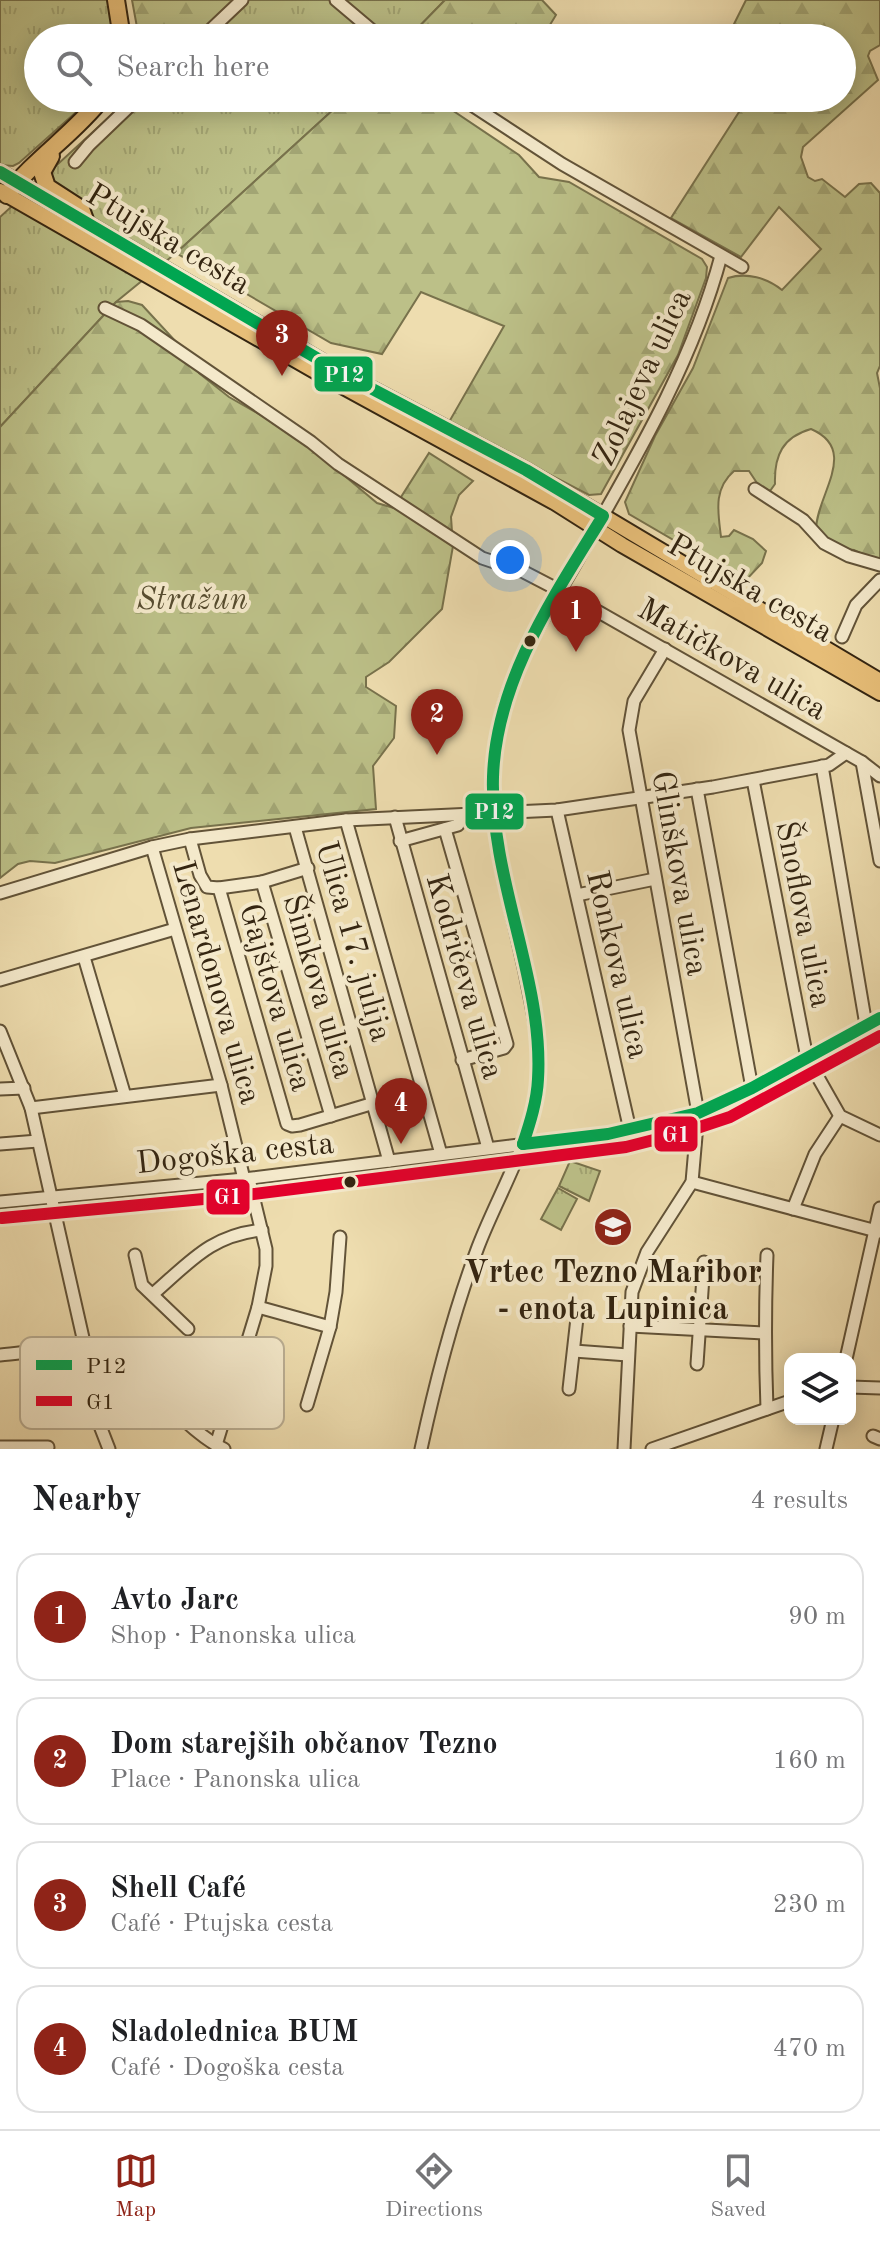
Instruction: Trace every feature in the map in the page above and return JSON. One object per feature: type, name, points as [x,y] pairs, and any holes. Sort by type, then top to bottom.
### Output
[{"type":"highway","points":[[115,2],[119,24]]},
{"type":"highway","points":[[3,193],[62,141],[89,112]]},
{"type":"highway","points":[[62,141],[42,172],[43,180],[55,195],[81,209],[85,220]]},
{"type":"main road","name":"Ptujska cesta","points":[[0,172],[342,373],[526,470],[599,523],[880,693]]},
{"type":"main road","name":"Ptujska cesta","points":[[3,193],[327,378],[554,502],[599,523],[880,681]]},
{"type":"street","points":[[217,24],[242,0]]},
{"type":"street","points":[[336,0],[364,24]]},
{"type":"street","points":[[75,162],[123,112]]},
{"type":"street","name":"Zolajeva ulica","points":[[482,112],[562,164],[742,267]]},
{"type":"street","name":"Zolajeva ulica","points":[[421,1449],[445,1344],[462,1290],[523,1144],[535,1099],[536,1022],[494,815],[495,757],[505,700],[528,644],[599,523],[684,360],[721,256]]},
{"type":"street","name":"Matičkova ulica","points":[[105,308],[141,325],[404,510],[482,558],[524,572],[665,649],[862,762],[880,776]]},
{"type":"street","points":[[755,489],[803,520],[824,543],[849,556],[880,565]]},
{"type":"street","points":[[842,637],[856,605],[880,580]]},
{"type":"street","name":"Glinškova ulica","points":[[665,649],[634,701],[629,730],[698,1113],[692,1182]]},
{"type":"street","points":[[0,893],[152,847],[190,839],[346,820],[557,810],[753,780],[835,763],[846,753]]},
{"type":"street","points":[[862,762],[880,861]]},
{"type":"street","points":[[822,766],[866,1025]]},
{"type":"street","name":"Šnoflova ulica","points":[[753,780],[807,1058],[840,1116]]},
{"type":"street","points":[[697,789],[752,1088]]},
{"type":"street","name":"Ronkova ulica","points":[[557,810],[630,1130]]},
{"type":"street","points":[[400,841],[458,825],[461,816]]},
{"type":"street","name":"Kodričeva ulica","points":[[395,817],[488,1148]]},
{"type":"street","points":[[346,820],[441,1154]]},
{"type":"street","name":"Ulica 17. julija","points":[[295,827],[389,1161]]},
{"type":"street","points":[[445,829],[507,1044],[504,1048],[462,1060]]},
{"type":"street","points":[[190,839],[204,883],[211,888],[219,888]]},
{"type":"street","name":"Lenardonova ulica","points":[[152,847],[262,1230],[266,1266],[250,1337]]},
{"type":"street","points":[[262,882],[308,868]]},
{"type":"street","points":[[577,895],[655,879]]},
{"type":"street","name":"Šimkova ulica","points":[[219,888],[262,882],[331,1116]]},
{"type":"street","name":"Gajštova ulica","points":[[219,888],[287,1124],[300,1125],[374,1103]]},
{"type":"street","points":[[0,980],[175,929]]},
{"type":"street","points":[[84,957],[125,1096]]},
{"type":"street","name":"Dogoška cesta","points":[[0,1202],[247,1179],[630,1130],[698,1113],[752,1088],[880,1018]]},
{"type":"street","points":[[0,1031],[31,1108],[83,1337]]},
{"type":"street","points":[[31,1108],[221,1085]]},
{"type":"street","points":[[0,1089],[24,1088]]},
{"type":"street","points":[[793,1209],[815,1154],[840,1116],[880,1135]]},
{"type":"street","points":[[0,1144],[38,1141]]},
{"type":"street","points":[[624,1449],[632,1292],[647,1252],[692,1182],[877,1231]]},
{"type":"street","points":[[847,1353],[880,1208]]},
{"type":"street","points":[[153,1294],[215,1242],[241,1232],[262,1230]]},
{"type":"street","points":[[307,1405],[330,1327],[340,1237]]},
{"type":"street","points":[[135,1255],[142,1285],[188,1329]]},
{"type":"street","points":[[767,1255],[764,1333],[768,1371],[767,1409]]},
{"type":"street","points":[[697,1364],[704,1262]]},
{"type":"street","points":[[258,1307],[330,1327]]},
{"type":"street","points":[[569,1389],[578,1309]]},
{"type":"street","points":[[630,1326],[764,1333]]},
{"type":"street","points":[[574,1351],[628,1355]]},
{"type":"street","points":[[0,1355],[20,1354]]},
{"type":"street","points":[[856,1387],[879,1385]]},
{"type":"street","points":[[652,1449],[784,1403]]},
{"type":"street","points":[[826,1449],[832,1425]]},
{"type":"street","points":[[101,1429],[109,1449]]},
{"type":"street","points":[[193,1429],[220,1447]]},
{"type":"street","points":[[0,1447],[48,1447]]},
{"type":"green space","points":[[0,0],[109,0],[113,24],[24,24],[24,112],[76,112],[19,163],[0,165]]},
{"type":"green space","points":[[132,0],[235,0],[209,24],[136,24]]},
{"type":"green space","points":[[235,0],[445,0],[422,24],[209,24]]},
{"type":"green space","points":[[445,0],[542,0],[556,15],[551,24],[422,24]]},
{"type":"green space","points":[[746,0],[880,0],[880,45],[868,56],[878,80],[856,100],[856,24],[734,24]]},
{"type":"green space","points":[[115,112],[331,112],[176,253],[116,302],[0,427],[0,217]]},
{"type":"green space","points":[[331,112],[455,112],[519,155],[539,177],[569,182],[702,259],[707,267],[706,278],[678,355],[601,494],[589,495],[449,422],[504,326],[421,292],[382,354],[331,343],[176,253]]},
{"type":"green space","points":[[739,112],[842,112],[803,147],[801,157],[808,177],[815,181],[822,179],[845,197],[859,184],[871,183],[880,193],[880,366],[877,373],[880,388],[880,559],[837,548],[816,530],[834,461],[832,449],[825,438],[811,429],[793,437],[782,449],[776,464],[775,484],[770,491],[759,486],[749,471],[734,471],[723,485],[718,501],[721,537],[729,536],[734,530],[753,539],[766,551],[762,563],[747,579],[737,577],[629,514],[625,502],[655,436],[693,368],[728,278],[756,277],[782,290],[821,249],[779,207],[741,257],[671,218]]},
{"type":"green space","name":"Stražun","points":[[116,302],[142,305],[191,358],[199,373],[229,397],[308,445],[377,503],[394,508],[429,453],[473,481],[459,495],[451,517],[453,546],[442,609],[389,662],[366,677],[366,687],[396,706],[394,738],[373,766],[376,809],[191,828],[55,863],[30,861],[18,864],[0,878],[0,427]]},
{"type":"green space","points":[[570,1161],[600,1171],[589,1201],[559,1186]]},
{"type":"green space","points":[[558,1188],[577,1199],[561,1230],[541,1219]]},
{"type":"transit line","name":"P12","points":[[0,172],[342,373],[526,470],[603,516],[531,640],[516,673],[497,741],[493,777],[494,815],[526,967],[538,1042],[536,1095],[523,1144]]},
{"type":"transit line","name":"P12","points":[[523,1144],[608,1134],[698,1113],[752,1088],[880,1018]]},
{"type":"transit line","name":"G1","points":[[2,1218],[246,1195],[626,1147],[730,1117],[880,1036]]},
{"type":"place","name":"Shell Café","points":[[282,376]]},
{"type":"place","name":"Avto Jarc","points":[[576,652]]},
{"type":"place","name":"Dom starejših občanov Tezno","points":[[437,755]]},
{"type":"place","name":"Sladolednica BUM","points":[[401,1144]]},
{"type":"place","name":"Vrtec Tezno Maribor - enota Lupinica","points":[[613,1227]]}]
